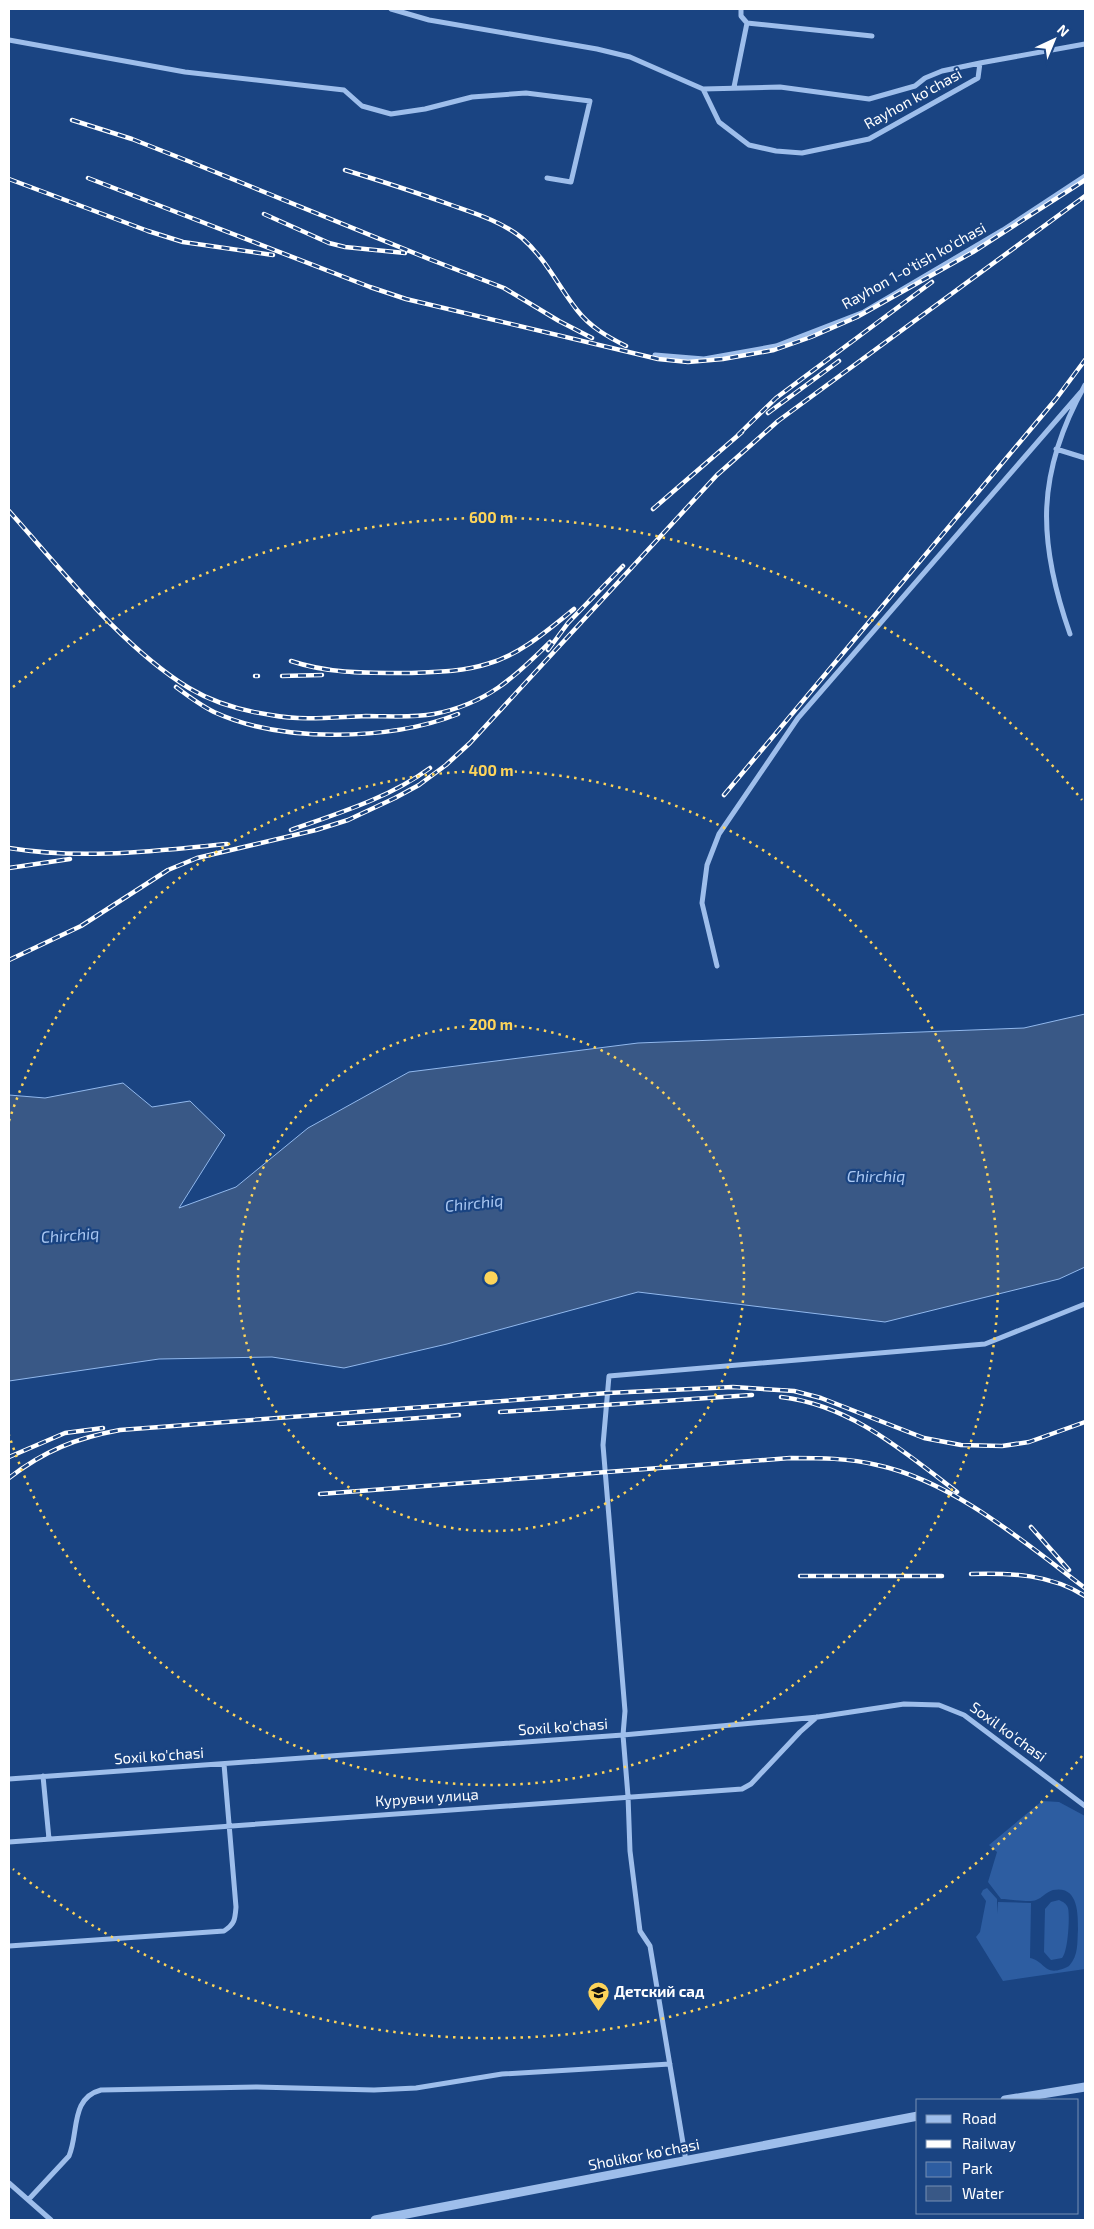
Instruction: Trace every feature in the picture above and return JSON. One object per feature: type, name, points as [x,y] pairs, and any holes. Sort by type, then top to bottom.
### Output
[{"type":"street","points":[[391,9],[429,20],[618,53],[648,64],[703,89],[780,87],[868,99],[915,86],[925,78],[942,71],[980,63]]},
{"type":"street","points":[[734,87],[746,23],[741,16],[742,9]]},
{"type":"street","points":[[746,23],[872,36]]},
{"type":"street","points":[[9,40],[185,72],[344,90],[362,106],[390,114],[425,109],[472,97],[526,93],[590,101],[571,182],[547,178]]},
{"type":"street","name":"Rayhon ko'chasi","points":[[703,89],[719,122],[749,145],[802,154],[869,140],[978,78],[980,63],[1085,44]]},
{"type":"street","name":"Rayhon 1-o'tish ko'chasi","points":[[654,354],[704,359],[776,346],[864,312],[1004,230],[1085,176]]},
{"type":"street","points":[[1070,634],[1054,587],[1046,540],[1047,494],[1056,449],[1085,385]]},
{"type":"street","points":[[717,966],[702,903],[707,865],[719,834],[798,718],[1081,392]]},
{"type":"street","points":[[1056,449],[1085,458]]},
{"type":"street","points":[[686,2161],[650,1946],[640,1931],[630,1851],[623,1735],[625,1711],[603,1445],[609,1376],[985,1344],[1085,1304]]},
{"type":"street","name":"Soxil ko'chasi","points":[[9,1779],[623,1735],[818,1716],[904,1704],[940,1705],[952,1708],[1085,1806]]},
{"type":"street","name":"Курувчи улица","points":[[9,1842],[229,1824],[742,1788],[751,1784],[800,1732],[818,1716]]},
{"type":"street","points":[[9,1946],[224,1931],[235,1920],[236,1907],[224,1764]]},
{"type":"street","points":[[43,1776],[49,1839]]},
{"type":"street","points":[[29,2200],[69,2156],[82,2102],[89,2094],[101,2090],[257,2087],[374,2090],[416,2088],[502,2074],[670,2064]]},
{"type":"street","points":[[1011,2099],[1085,2087]]},
{"type":"street","name":"Sholikor ko'chasi","points":[[375,2220],[916,2116]]},
{"type":"street","points":[[9,2183],[51,2220]]},
{"type":"green space","points":[[1042,1801],[1059,1802],[1085,1816],[1085,1969],[1003,1981],[976,1937],[980,1932],[986,1901],[981,1894],[987,1888],[997,1899],[997,1914],[998,1902],[1031,1903],[1030,1958],[1055,1971],[1069,1966],[1076,1953],[1078,1915],[1072,1896],[1061,1890],[1053,1890],[1033,1901],[1001,1899],[988,1882],[997,1852],[989,1845]]},
{"type":"green space","points":[[1059,1900],[1065,1904],[1069,1912],[1067,1942],[1062,1958],[1051,1960],[1044,1952],[1045,1909],[1051,1902]]},
{"type":"water","name":"Chirchiq","points":[[1085,1014],[1085,1267],[1059,1279],[885,1322],[638,1292],[447,1344],[344,1368],[272,1357],[159,1359],[9,1381],[9,1095],[45,1098],[123,1083],[152,1107],[190,1101],[225,1135],[179,1208],[236,1187],[308,1128],[409,1072],[638,1043],[1024,1028]]},
{"type":"railway","points":[[72,120],[132,139],[504,288],[559,321],[592,338]]},
{"type":"railway","points":[[345,170],[472,212],[514,232],[538,255],[582,316],[600,331],[626,346]]},
{"type":"railway","points":[[88,178],[370,287],[406,299],[658,359],[688,362],[723,359],[774,350],[811,337],[857,317],[973,252],[1085,180]]},
{"type":"railway","points":[[9,179],[148,231],[183,242],[273,255]]},
{"type":"railway","points":[[9,960],[81,926],[168,870],[197,858],[316,830],[348,820],[419,785],[446,765],[470,743],[717,475],[778,421],[1085,196]]},
{"type":"railway","points":[[264,214],[329,243],[345,247],[405,253]]},
{"type":"railway","points":[[738,435],[776,398],[932,282]]},
{"type":"railway","points":[[724,795],[1056,399],[1085,360]]},
{"type":"railway","points":[[768,413],[839,361]]},
{"type":"railway","points":[[653,509],[742,432]]},
{"type":"railway","points":[[9,511],[94,606],[140,651],[189,688],[208,698],[239,709],[283,717],[307,718],[434,714],[469,704],[498,688],[550,642]]},
{"type":"railway","points":[[548,650],[568,623],[623,566]]},
{"type":"railway","points":[[291,661],[334,671],[363,673],[408,673],[468,669],[511,655],[533,641],[574,609]]},
{"type":"railway","points":[[282,676],[322,675]]},
{"type":"railway","points":[[176,687],[214,712],[241,722],[271,729],[302,733],[335,735],[368,733],[430,723],[458,714]]},
{"type":"railway","points":[[291,830],[381,796],[414,779],[430,768]]},
{"type":"railway","points":[[9,848],[36,852],[91,854],[145,852],[227,844]]},
{"type":"railway","points":[[9,868],[70,859]]},
{"type":"railway","points":[[9,1478],[35,1460],[61,1447],[89,1437],[120,1430],[608,1393],[733,1387],[794,1391],[821,1398],[924,1438],[961,1445],[1002,1446],[1029,1442],[1085,1422]]},
{"type":"railway","points":[[500,1412],[752,1395]]},
{"type":"railway","points":[[781,1397],[806,1402],[853,1420],[896,1446],[957,1492]]},
{"type":"railway","points":[[339,1424],[459,1415]]},
{"type":"railway","points":[[9,1457],[65,1433],[103,1428]]},
{"type":"railway","points":[[320,1494],[790,1458],[856,1461],[905,1473],[960,1499],[1013,1534],[1085,1588]]},
{"type":"railway","points":[[1031,1527],[1069,1570]]},
{"type":"railway","points":[[971,1574],[1030,1576],[1058,1583],[1085,1596]]},
{"type":"railway","points":[[800,1576],[942,1576]]},
{"type":"place","name":"Детский сад","points":[[598,2011]]}]
